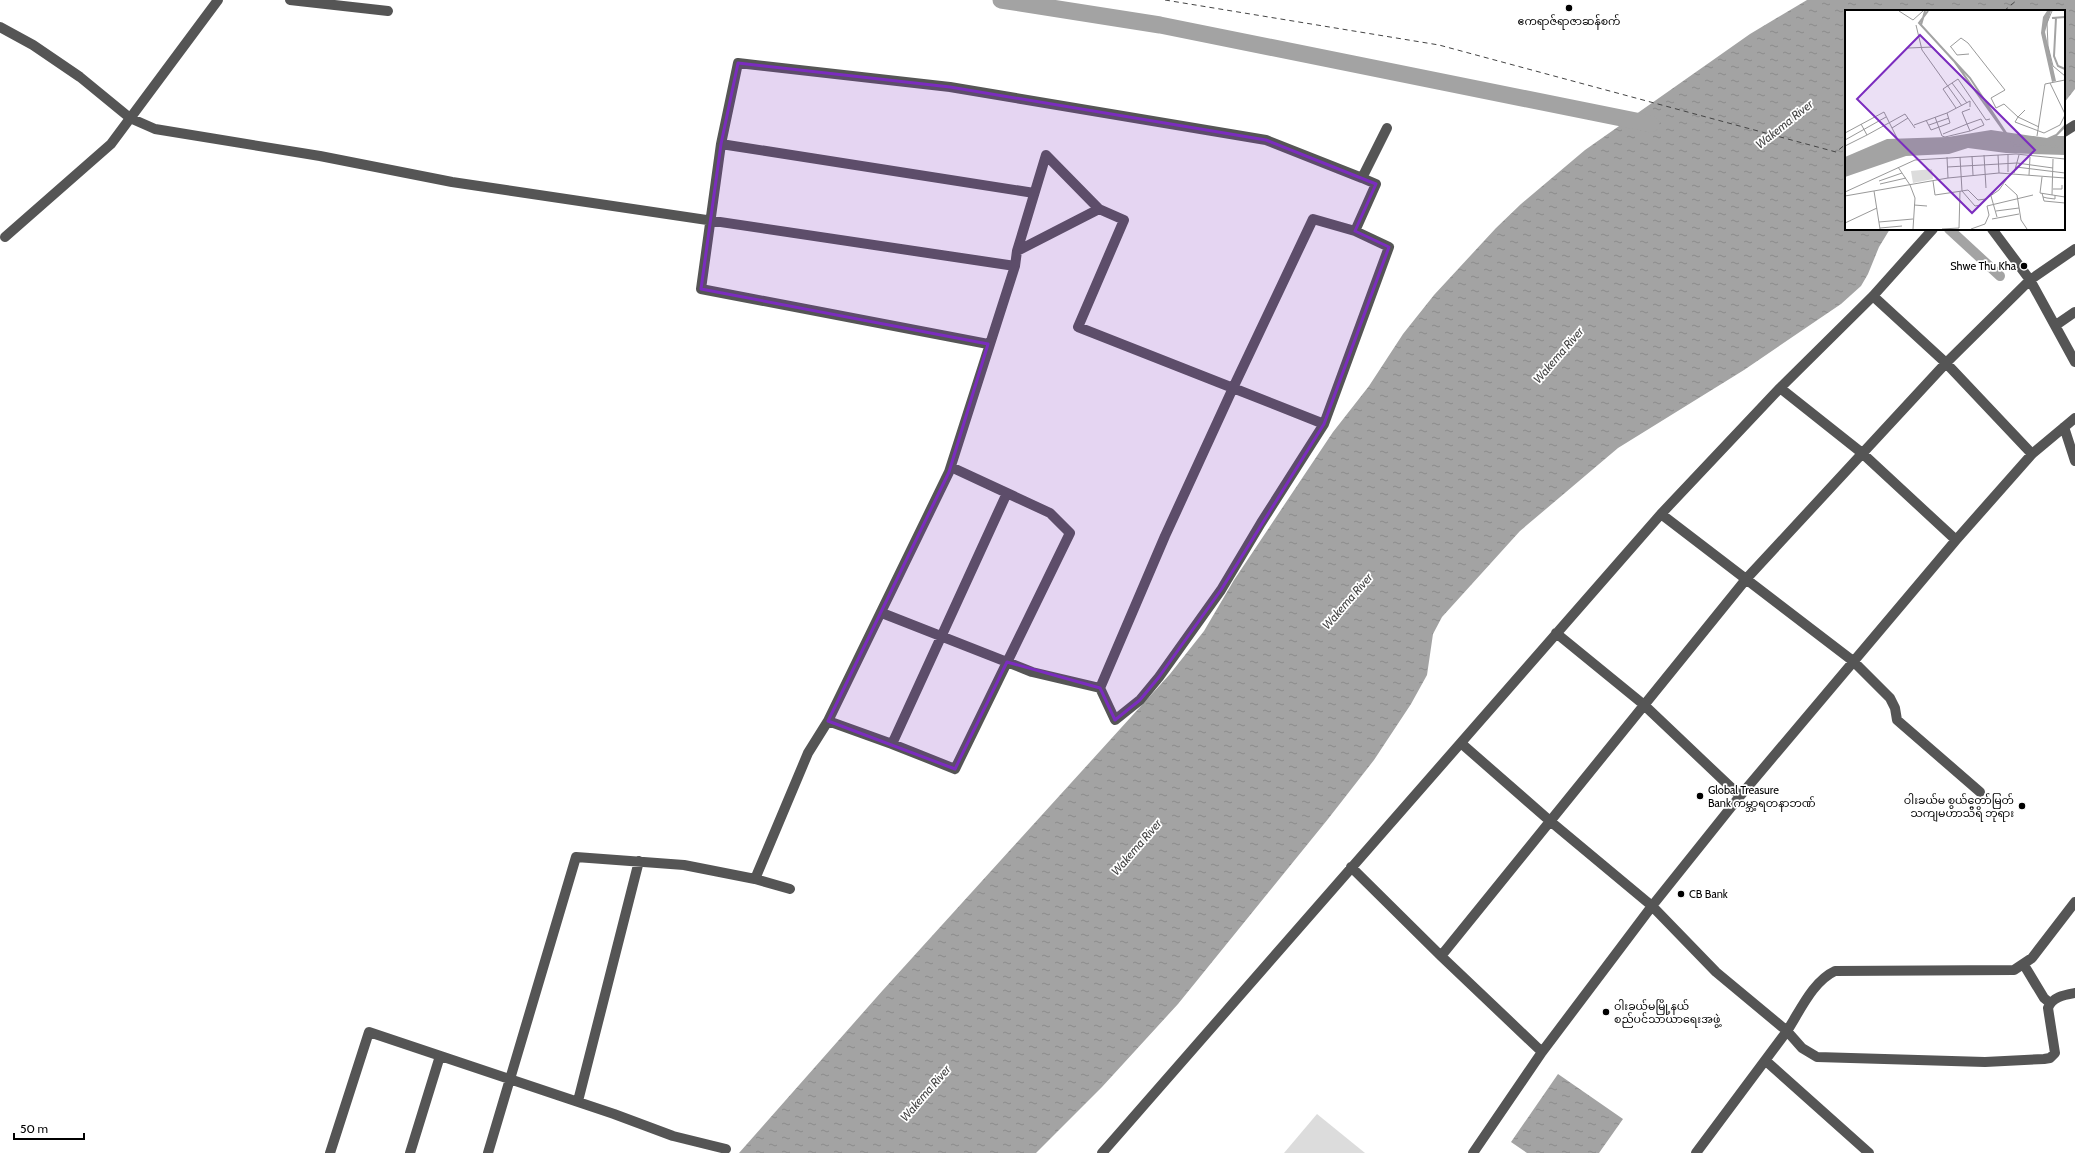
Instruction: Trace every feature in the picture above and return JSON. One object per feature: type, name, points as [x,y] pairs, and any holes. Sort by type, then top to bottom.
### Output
[{"type":"street","points":[[5,237],[112,144],[218,0]]},
{"type":"street","points":[[290,0],[388,11]]},
{"type":"street","points":[[0,27],[33,45],[80,77],[130,118],[155,129],[320,156],[452,182],[1015,266]]},
{"type":"street","points":[[988,344],[701,289],[721,144],[738,62],[950,87],[1266,140],[1376,184],[1356,231]]},
{"type":"street","points":[[2065,131],[2075,125]]},
{"type":"street","points":[[1362,178],[1387,128]]},
{"type":"street","points":[[721,144],[1034,193]]},
{"type":"street","points":[[755,879],[808,753],[828,721],[882,613],[951,467],[988,344],[1015,266],[1017,251],[1046,155],[1099,209],[1124,220],[1078,327],[1324,424]]},
{"type":"street","points":[[1017,251],[1099,209]]},
{"type":"street","points":[[1313,218],[1356,231],[1390,247],[1324,424],[1261,523],[1221,590],[1159,677],[1140,700],[1115,720],[1100,688],[1165,536],[1313,218]]},
{"type":"street","points":[[1102,1153],[1351,867],[1462,744],[1556,633],[1661,514],[1780,388],[1873,296],[1932,230]]},
{"type":"street","points":[[1993,230],[2030,280],[2075,362]]},
{"type":"street","points":[[1441,956],[1550,822],[1643,704],[1747,578],[1946,364],[2030,280],[2075,249]]},
{"type":"street","points":[[1873,296],[1946,364],[2032,454]]},
{"type":"street","points":[[2056,325],[2075,312]]},
{"type":"street","points":[[1780,388],[1862,453],[1956,540]]},
{"type":"street","points":[[1473,1153],[1542,1052],[1652,906],[1740,796],[1956,540],[2032,454],[2075,418]]},
{"type":"street","points":[[2064,427],[2075,461]]},
{"type":"street","points":[[828,721],[955,769],[1070,533],[1050,513],[951,467]]},
{"type":"street","points":[[892,744],[1007,493]]},
{"type":"street","points":[[1661,514],[1747,578],[1853,662],[1890,698],[1895,708],[1897,720],[1980,792]]},
{"type":"street","points":[[882,613],[1032,672],[1100,688]]},
{"type":"street","points":[[1556,633],[1643,704],[1740,796]]},
{"type":"street","points":[[1462,744],[1550,822],[1652,906],[1716,972],[1787,1032],[1802,1048],[1817,1057],[1985,1062],[2044,1060],[2050,1058],[2055,1052],[2048,1008],[2050,1003],[2052,1000],[2075,993]]},
{"type":"street","points":[[488,1153],[576,856],[684,865],[755,879],[790,889]]},
{"type":"street","points":[[578,1101],[639,861]]},
{"type":"street","points":[[1351,867],[1441,956],[1542,1052]]},
{"type":"street","points":[[1696,1153],[1787,1032],[1820,982],[1827,975],[1835,971],[2014,970],[2024,965],[2032,958],[2075,902]]},
{"type":"street","points":[[2024,965],[2044,998],[2050,1003]]},
{"type":"street","points":[[330,1153],[369,1032],[578,1101],[673,1136],[726,1149]]},
{"type":"street","points":[[410,1153],[440,1056]]},
{"type":"street","points":[[1766,1060],[1869,1153]]},
{"type":"highlighted area","points":[[738,63],[950,87],[1266,140],[1376,184],[1355,231],[1389,247],[1324,424],[1221,590],[1159,677],[1140,700],[1115,720],[1100,688],[1007,662],[955,769],[828,721],[949,472],[988,344],[701,289],[721,144]]},
{"type":"shaded area","points":[[1317,1114],[1365,1153],[1284,1153]]},
{"type":"water","name":"Wakema River","points":[[1807,0],[2075,0],[2075,89],[2065,102],[2065,10],[1845,10],[1845,230],[1889,230],[1879,247],[1868,274],[1861,286],[1841,304],[1744,370],[1618,448],[1520,531],[1442,617],[1433,634],[1427,675],[1411,704],[1374,760],[1178,1004],[1102,1087],[1036,1153],[739,1153],[883,990],[1170,674],[1204,631],[1234,580],[1333,432],[1369,386],[1403,334],[1434,295],[1496,228],[1521,204],[1585,150],[1750,34]]},
{"type":"water","points":[[1558,1074],[1623,1119],[1599,1153],[1527,1153],[1511,1142]]},
{"type":"waterway","points":[[1001,0],[1160,25],[1651,124]]},
{"type":"waterway","points":[[1950,230],[2000,276]]},
{"type":"ferry route","points":[[1165,0],[1439,45],[1836,152],[1845,145]]},
{"type":"ferry route","points":[[2005,10],[2017,0]]},
{"type":"place","name":"ဧကရာဇ်ရာဇာဆန်စက်","points":[[1569,8]]},
{"type":"place","name":"Shwe Thu Kha","points":[[2024,266]]},
{"type":"place","name":"Global Treasure Bank ကမ္ဘာ့ရတနာဘဏ်","points":[[1700,796]]},
{"type":"place","name":"ဝါးခယ်မ စွယ်တော်မြတ် သကျမဟာသီရိ ဘုရား","points":[[2022,806]]},
{"type":"place","name":"CB Bank","points":[[1681,894]]},
{"type":"place","name":"ဝါးခယ်မမြို့နယ် စည်ပင်သာယာရေးအဖွဲ့","points":[[1606,1012]]}]
